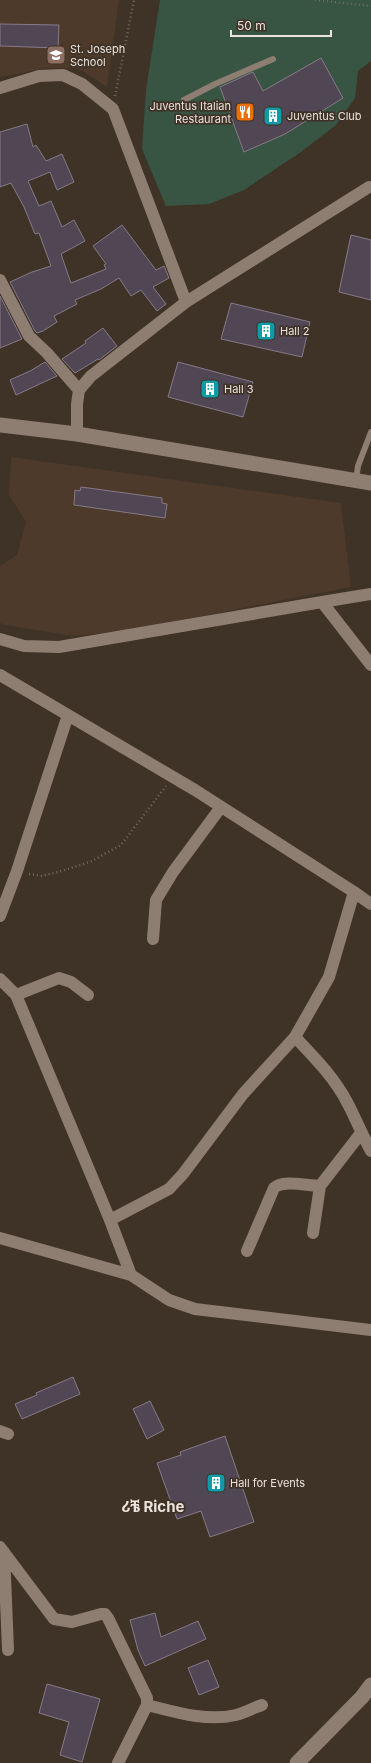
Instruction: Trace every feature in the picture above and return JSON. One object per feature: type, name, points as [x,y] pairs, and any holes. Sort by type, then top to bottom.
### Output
[{"type":"street","points":[[0,88],[39,76],[63,75],[82,84],[113,109],[134,168],[186,302]]},
{"type":"street","points":[[77,434],[77,404],[80,390],[91,376],[186,302],[369,187]]},
{"type":"street","points":[[0,280],[29,336],[48,353],[80,390]]},
{"type":"street","points":[[0,425],[77,434],[371,483]]},
{"type":"street","points":[[0,639],[24,646],[59,647],[371,594]]},
{"type":"street","points":[[322,602],[371,665]]},
{"type":"street","points":[[0,675],[222,807],[371,904]]},
{"type":"street","points":[[0,916],[17,871],[68,715]]},
{"type":"street","points":[[153,940],[156,900],[173,872],[222,807]]},
{"type":"street","points":[[110,1220],[169,1189],[183,1174],[243,1094],[294,1037],[329,976],[354,892]]},
{"type":"street","points":[[16,995],[59,978],[71,982],[88,995]]},
{"type":"street","points":[[0,979],[16,995],[110,1220],[131,1275]]},
{"type":"street","points":[[294,1037],[329,1075],[348,1103],[361,1133],[371,1150]]},
{"type":"street","points":[[313,1233],[320,1186],[361,1133]]},
{"type":"street","points":[[247,1251],[274,1188],[277,1185],[283,1183],[320,1186]]},
{"type":"street","points":[[0,1238],[131,1275],[169,1300],[195,1309],[371,1330]]},
{"type":"street","points":[[2,1549],[8,1650]]},
{"type":"street","points":[[2,1549],[54,1619],[72,1622],[105,1614],[147,1698],[147,1705],[118,1763]]},
{"type":"street","points":[[297,1763],[362,1697],[371,1685]]},
{"type":"street","points":[[147,1705],[186,1714],[216,1717],[236,1715],[262,1705]]},
{"type":"lane","points":[[184,100],[215,84],[273,59]]},
{"type":"lane","points":[[356,480],[358,466],[371,432]]},
{"type":"path","points":[[113,109],[134,0]]},
{"type":"path","points":[[315,0],[371,6]]},
{"type":"path","points":[[17,871],[42,876],[92,861],[121,845],[173,777]]},
{"type":"shaded area","name":"St. Joseph School","points":[[0,0],[119,0],[107,87],[78,68],[47,68],[0,77]]},
{"type":"shaded area","points":[[11,457],[341,503],[351,587],[124,631],[73,636],[0,623],[0,566],[17,555],[26,522],[9,495]]},
{"type":"green space","name":"Juventus Italian Restaurant","points":[[160,0],[371,0],[371,61],[358,71],[355,98],[336,125],[301,152],[244,190],[209,204],[166,206],[142,149],[146,90]]},
{"type":"building","points":[[0,24],[59,25],[58,48],[0,46]]},
{"type":"building","name":"Juventus Club","points":[[321,58],[343,98],[285,134],[244,152],[220,87],[253,72],[263,91]]},
{"type":"building","points":[[27,124],[33,147],[36,145],[46,161],[62,154],[74,182],[57,190],[50,172],[28,181],[39,206],[51,201],[62,227],[74,220],[85,241],[61,254],[71,283],[106,269],[104,265],[106,264],[93,246],[122,225],[156,270],[164,266],[169,278],[153,287],[166,304],[157,311],[141,290],[131,296],[119,278],[101,289],[75,300],[77,304],[54,316],[57,322],[43,331],[37,333],[35,331],[10,282],[32,272],[51,266],[39,233],[35,234],[24,207],[11,183],[0,187],[0,132]]},
{"type":"building","points":[[351,235],[371,240],[371,300],[339,292]]},
{"type":"building","points":[[0,296],[22,339],[0,348]]},
{"type":"building","name":"Hall 2","points":[[231,303],[310,322],[302,357],[221,339]]},
{"type":"building","points":[[103,328],[117,346],[99,360],[98,359],[75,373],[62,359],[86,343],[85,341]]},
{"type":"building","points":[[45,362],[57,376],[16,395],[10,380]]},
{"type":"building","name":"Hall 3","points":[[178,362],[253,382],[243,417],[168,397]]},
{"type":"building","points":[[81,487],[162,498],[162,503],[167,504],[165,518],[74,505],[75,490],[80,491]]},
{"type":"building","points":[[73,1377],[80,1394],[22,1419],[15,1404]]},
{"type":"building","points":[[150,1401],[164,1430],[147,1439],[133,1409]]},
{"type":"building","name":"Hall for Events","points":[[225,1436],[254,1522],[210,1537],[201,1511],[177,1519],[157,1463],[181,1455],[180,1452]]},
{"type":"building","points":[[155,1613],[161,1637],[198,1621],[206,1639],[145,1666],[138,1650],[130,1620]]},
{"type":"building","points":[[208,1660],[219,1687],[199,1695],[188,1668]]},
{"type":"building","points":[[47,1684],[100,1699],[82,1762],[60,1755],[69,1722],[39,1713]]},
{"type":"place","name":"St. Joseph School","points":[[56,55]]},
{"type":"place","name":"Juventus Italian Restaurant","points":[[245,112]]},
{"type":"place","name":"Juventus Club","points":[[273,116]]},
{"type":"place","name":"Hall 2","points":[[266,331]]},
{"type":"place","name":"Hall 3","points":[[210,389]]},
{"type":"place","name":"Hall for Events","points":[[216,1483]]},
{"type":"district","name":"ሪቼ Riche","points":[[153,1507]]}]
